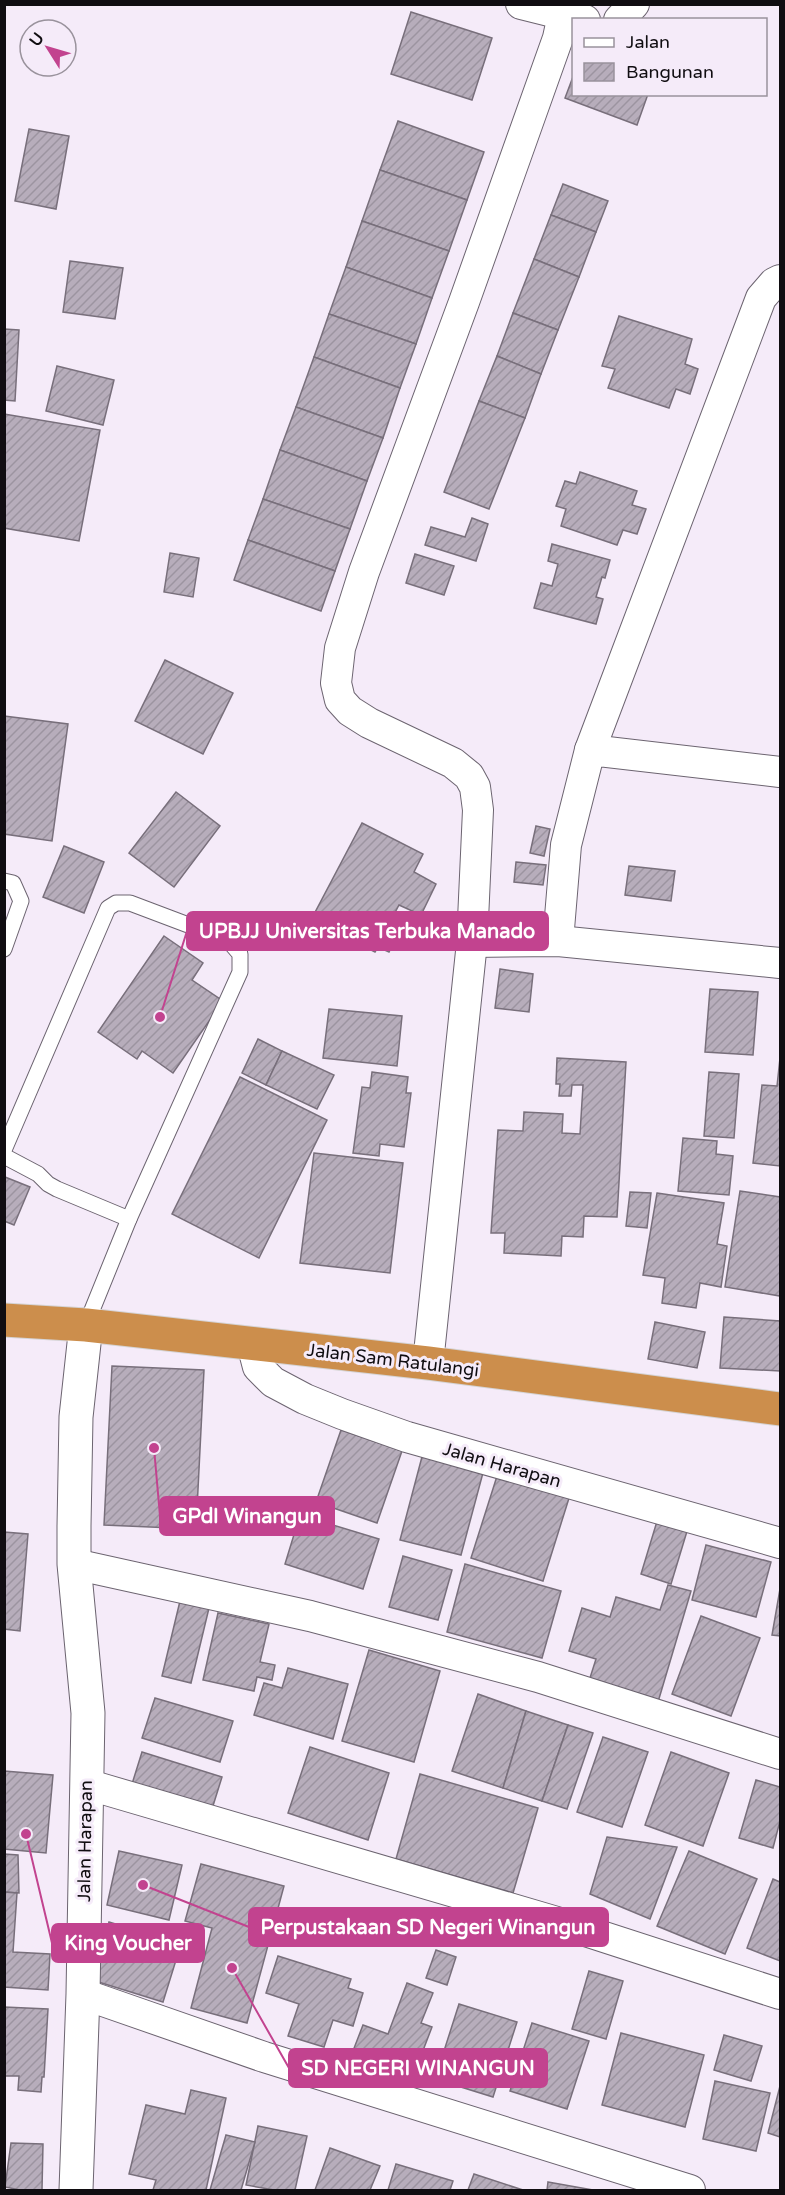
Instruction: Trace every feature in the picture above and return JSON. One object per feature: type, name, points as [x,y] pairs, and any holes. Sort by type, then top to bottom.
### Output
[{"type":"highway","name":"Jalan Sam Ratulangi","points":[[4,1320],[86,1325],[428,1363],[780,1409]]},
{"type":"street","points":[[521,4],[574,17]]},
{"type":"street","points":[[621,18],[634,4]]},
{"type":"street","points":[[428,1363],[472,942],[478,810],[475,787],[469,776],[453,763],[369,723],[350,711],[340,700],[336,683],[340,648],[364,572],[558,38],[572,20]]},
{"type":"street","points":[[558,941],[566,844],[590,750],[761,298],[780,280]]},
{"type":"street","points":[[590,750],[780,772]]},
{"type":"street","points":[[472,942],[558,941],[780,963]]},
{"type":"street","name":"Jalan Harapan","points":[[76,2190],[83,1994],[88,1713],[75,1564],[76,1418],[86,1325]]},
{"type":"street","name":"Jalan Harapan","points":[[252,1344],[258,1367],[273,1382],[305,1399],[342,1414],[407,1437],[780,1543]]},
{"type":"street","points":[[75,1564],[310,1616],[538,1677],[780,1754]]},
{"type":"street","points":[[86,1784],[642,1948],[780,1994]]},
{"type":"street","points":[[83,1994],[264,2057],[690,2190]]},
{"type":"lane","points":[[4,881],[13,883],[21,900],[4,949]]},
{"type":"lane","points":[[4,1150],[108,908],[116,903],[130,903],[228,940],[240,954],[240,972],[129,1219],[86,1325]]},
{"type":"lane","points":[[4,1156],[38,1174],[57,1189],[129,1219]]},
{"type":"building","points":[[411,12],[492,38],[472,100],[391,74]]},
{"type":"building","points":[[572,79],[572,96],[647,96],[637,125],[565,98]]},
{"type":"building","points":[[398,121],[484,152],[467,200],[380,170]]},
{"type":"building","points":[[29,129],[69,136],[56,209],[15,201]]},
{"type":"building","points":[[380,170],[467,200],[449,251],[362,221]]},
{"type":"building","points":[[563,184],[608,201],[596,232],[551,215]]},
{"type":"building","points":[[551,215],[596,232],[579,277],[534,259]]},
{"type":"building","points":[[362,221],[449,251],[432,298],[346,267]]},
{"type":"building","points":[[534,259],[579,277],[558,330],[513,313]]},
{"type":"building","points":[[70,261],[123,268],[115,319],[63,312]]},
{"type":"building","points":[[346,267],[432,298],[416,344],[329,314]]},
{"type":"building","points":[[513,313],[558,330],[541,374],[497,356]]},
{"type":"building","points":[[329,314],[416,344],[400,388],[314,357]]},
{"type":"building","points":[[619,316],[692,339],[685,364],[698,369],[690,394],[676,389],[669,408],[608,388],[615,369],[602,366]]},
{"type":"building","points":[[4,329],[19,330],[15,401],[4,400]]},
{"type":"building","points":[[497,356],[541,374],[525,418],[479,401]]},
{"type":"building","points":[[314,357],[400,388],[383,438],[296,407]]},
{"type":"building","points":[[57,366],[114,380],[103,425],[46,411]]},
{"type":"building","points":[[479,401],[525,418],[489,509],[444,492]]},
{"type":"building","points":[[296,407],[383,438],[367,481],[280,450]]},
{"type":"building","points":[[4,414],[100,430],[79,541],[4,528]]},
{"type":"building","points":[[280,450],[367,481],[350,529],[263,499]]},
{"type":"building","points":[[580,472],[637,491],[632,505],[646,509],[637,534],[623,530],[617,545],[561,526],[566,509],[556,506],[565,481],[576,484]]},
{"type":"building","points":[[263,499],[350,529],[335,571],[248,540]]},
{"type":"building","points":[[472,518],[488,524],[476,561],[425,545],[431,527],[465,537]]},
{"type":"building","points":[[248,540],[335,571],[321,611],[234,580]]},
{"type":"building","points":[[552,544],[610,560],[596,597],[603,599],[596,624],[534,608],[541,583],[552,586],[558,564],[548,561]]},
{"type":"building","points":[[170,553],[199,558],[193,597],[164,592]]},
{"type":"building","points":[[415,554],[454,566],[444,595],[406,583]]},
{"type":"building","points":[[165,660],[233,693],[203,754],[135,721]]},
{"type":"building","points":[[4,716],[68,724],[52,841],[4,834]]},
{"type":"building","points":[[176,792],[220,826],[174,887],[129,853]]},
{"type":"building","points":[[362,823],[423,854],[414,872],[436,884],[421,915],[399,905],[390,922],[401,928],[389,952],[378,947],[375,952],[311,920]]},
{"type":"building","points":[[536,826],[550,829],[544,856],[530,853]]},
{"type":"building","points":[[64,846],[104,862],[84,913],[43,897]]},
{"type":"building","points":[[516,862],[546,865],[543,885],[514,882]]},
{"type":"building","points":[[629,866],[675,871],[671,901],[625,895]]},
{"type":"building","points":[[164,936],[203,963],[192,980],[223,1001],[173,1073],[142,1051],[137,1059],[98,1032]]},
{"type":"building","points":[[500,969],[533,974],[529,1012],[495,1008]]},
{"type":"building","points":[[710,989],[758,992],[753,1055],[705,1052]]},
{"type":"building","points":[[329,1009],[402,1016],[397,1066],[323,1058]]},
{"type":"building","points":[[258,1039],[282,1051],[266,1085],[242,1073]]},
{"type":"building","points":[[282,1051],[334,1075],[317,1109],[266,1085]]},
{"type":"building","points":[[557,1058],[626,1062],[617,1217],[584,1216],[583,1237],[562,1236],[561,1256],[504,1253],[505,1233],[491,1233],[498,1130],[523,1131],[524,1112],[563,1114],[562,1133],[580,1134],[583,1085],[572,1085],[571,1096],[559,1096],[560,1084],[556,1084]]},
{"type":"building","points":[[780,1058],[780,1166],[753,1163],[762,1085],[777,1086]]},
{"type":"building","points":[[372,1072],[408,1077],[406,1093],[411,1093],[404,1147],[380,1144],[379,1156],[353,1153],[362,1087],[370,1088]]},
{"type":"building","points":[[709,1072],[739,1074],[734,1138],[704,1136]]},
{"type":"building","points":[[240,1077],[327,1120],[259,1258],[172,1214]]},
{"type":"building","points":[[683,1138],[717,1141],[716,1154],[733,1156],[729,1195],[678,1191]]},
{"type":"building","points":[[314,1153],[403,1163],[390,1273],[300,1263]]},
{"type":"building","points":[[5,1177],[30,1187],[14,1225],[4,1221]]},
{"type":"building","points":[[740,1191],[780,1197],[780,1296],[725,1287]]},
{"type":"building","points":[[630,1192],[651,1193],[647,1228],[626,1226]]},
{"type":"building","points":[[657,1193],[724,1203],[717,1244],[727,1246],[721,1287],[700,1283],[696,1308],[662,1303],[665,1278],[643,1275]]},
{"type":"building","points":[[724,1317],[780,1321],[780,1371],[720,1368]]},
{"type":"building","points":[[655,1322],[705,1332],[697,1368],[648,1359]]},
{"type":"building","points":[[112,1366],[204,1370],[196,1529],[104,1525]]},
{"type":"building","points":[[341,1430],[402,1451],[377,1523],[316,1502]]},
{"type":"building","points":[[423,1453],[484,1469],[461,1555],[400,1540]]},
{"type":"building","points":[[498,1473],[570,1495],[543,1581],[471,1558]]},
{"type":"building","points":[[300,1515],[379,1539],[363,1589],[285,1564]]},
{"type":"building","points":[[658,1518],[688,1528],[671,1584],[641,1574]]},
{"type":"building","points":[[4,1532],[28,1534],[20,1631],[4,1629]]},
{"type":"building","points":[[706,1545],[771,1562],[756,1617],[692,1600]]},
{"type":"building","points":[[403,1556],[452,1570],[438,1620],[389,1607]]},
{"type":"building","points":[[465,1564],[561,1591],[542,1658],[447,1632]]},
{"type":"building","points":[[668,1585],[691,1591],[658,1702],[589,1681],[596,1659],[569,1651],[582,1608],[610,1617],[616,1597],[660,1610]]},
{"type":"building","points":[[780,1589],[780,1636],[772,1635]]},
{"type":"building","points":[[180,1601],[209,1608],[191,1683],[162,1676]]},
{"type":"building","points":[[218,1613],[269,1624],[260,1662],[275,1665],[272,1680],[257,1677],[254,1691],[203,1680]]},
{"type":"building","points":[[701,1616],[760,1638],[731,1716],[672,1694]]},
{"type":"building","points":[[369,1650],[440,1671],[414,1762],[342,1741]]},
{"type":"building","points":[[288,1668],[348,1684],[333,1739],[254,1715],[264,1683],[282,1688]]},
{"type":"building","points":[[478,1694],[526,1711],[503,1788],[452,1771]]},
{"type":"building","points":[[155,1698],[233,1721],[220,1762],[142,1738]]},
{"type":"building","points":[[526,1711],[568,1725],[542,1801],[503,1788]]},
{"type":"building","points":[[568,1725],[593,1733],[567,1809],[542,1801]]},
{"type":"building","points":[[603,1737],[648,1752],[622,1827],[577,1812]]},
{"type":"building","points":[[310,1747],[389,1773],[368,1840],[288,1813]]},
{"type":"building","points":[[142,1752],[222,1777],[212,1809],[132,1784]]},
{"type":"building","points":[[671,1752],[729,1773],[703,1846],[645,1825]]},
{"type":"building","points":[[4,1771],[53,1775],[46,1853],[4,1849]]},
{"type":"building","points":[[420,1774],[538,1808],[513,1893],[396,1859]]},
{"type":"building","points":[[756,1780],[780,1787],[780,1821],[773,1848],[739,1838]]},
{"type":"building","points":[[607,1837],[677,1847],[650,1919],[590,1894]]},
{"type":"building","points":[[119,1851],[182,1865],[169,1920],[107,1905]]},
{"type":"building","points":[[689,1851],[757,1879],[725,1954],[657,1926]]},
{"type":"building","points":[[4,1854],[18,1855],[19,1893],[4,1892]]},
{"type":"building","points":[[201,1864],[284,1886],[247,2023],[191,2008],[212,1928],[185,1921]]},
{"type":"building","points":[[773,1879],[780,1882],[780,1961],[747,1948]]},
{"type":"building","points":[[4,1892],[17,1893],[13,1952],[50,1954],[48,1990],[4,1987]]},
{"type":"building","points":[[109,1922],[181,1944],[163,2002],[92,1980]]},
{"type":"building","points":[[436,1950],[456,1957],[447,1985],[426,1978]]},
{"type":"building","points":[[278,1956],[351,1979],[348,1988],[363,1993],[353,2026],[333,2020],[324,2047],[288,2036],[299,2004],[266,1993]]},
{"type":"building","points":[[589,1971],[623,1981],[606,2039],[572,2029]]},
{"type":"building","points":[[407,1983],[433,1993],[421,2023],[432,2027],[409,2087],[373,2073],[376,2066],[351,2056],[363,2025],[388,2034]]},
{"type":"building","points":[[459,2004],[517,2022],[493,2097],[435,2079]]},
{"type":"building","points":[[4,2007],[48,2009],[41,2092],[18,2090],[19,2076],[4,2076]]},
{"type":"building","points":[[532,2023],[589,2041],[567,2109],[510,2091]]},
{"type":"building","points":[[621,2033],[704,2055],[685,2127],[602,2105]]},
{"type":"building","points":[[724,2035],[762,2046],[751,2081],[714,2070]]},
{"type":"building","points":[[715,2081],[770,2093],[756,2151],[703,2139]]},
{"type":"building","points":[[780,2086],[780,2137],[768,2133]]},
{"type":"building","points":[[191,2090],[226,2098],[206,2190],[153,2190],[156,2180],[129,2174],[146,2105],[185,2114]]},
{"type":"building","points":[[258,2126],[307,2136],[295,2190],[274,2190],[246,2185]]},
{"type":"building","points":[[226,2135],[255,2142],[241,2190],[210,2190]]},
{"type":"building","points":[[11,2143],[43,2144],[42,2190],[5,2187]]},
{"type":"building","points":[[330,2148],[380,2166],[370,2190],[315,2190]]},
{"type":"building","points":[[396,2164],[453,2181],[450,2190],[388,2190]]},
{"type":"building","points":[[474,2174],[523,2190],[468,2190]]},
{"type":"building","points":[[548,2182],[593,2190],[547,2190]]},
{"type":"place","name":"UPBJJ Universitas Terbuka Manado","points":[[160,1017]]},
{"type":"place","name":"GPdI Winangun","points":[[154,1448]]},
{"type":"place","name":"King Voucher","points":[[26,1834]]},
{"type":"place","name":"Perpustakaan SD Negeri Winangun","points":[[143,1885]]},
{"type":"place","name":"SD NEGERI WINANGUN","points":[[232,1968]]}]
